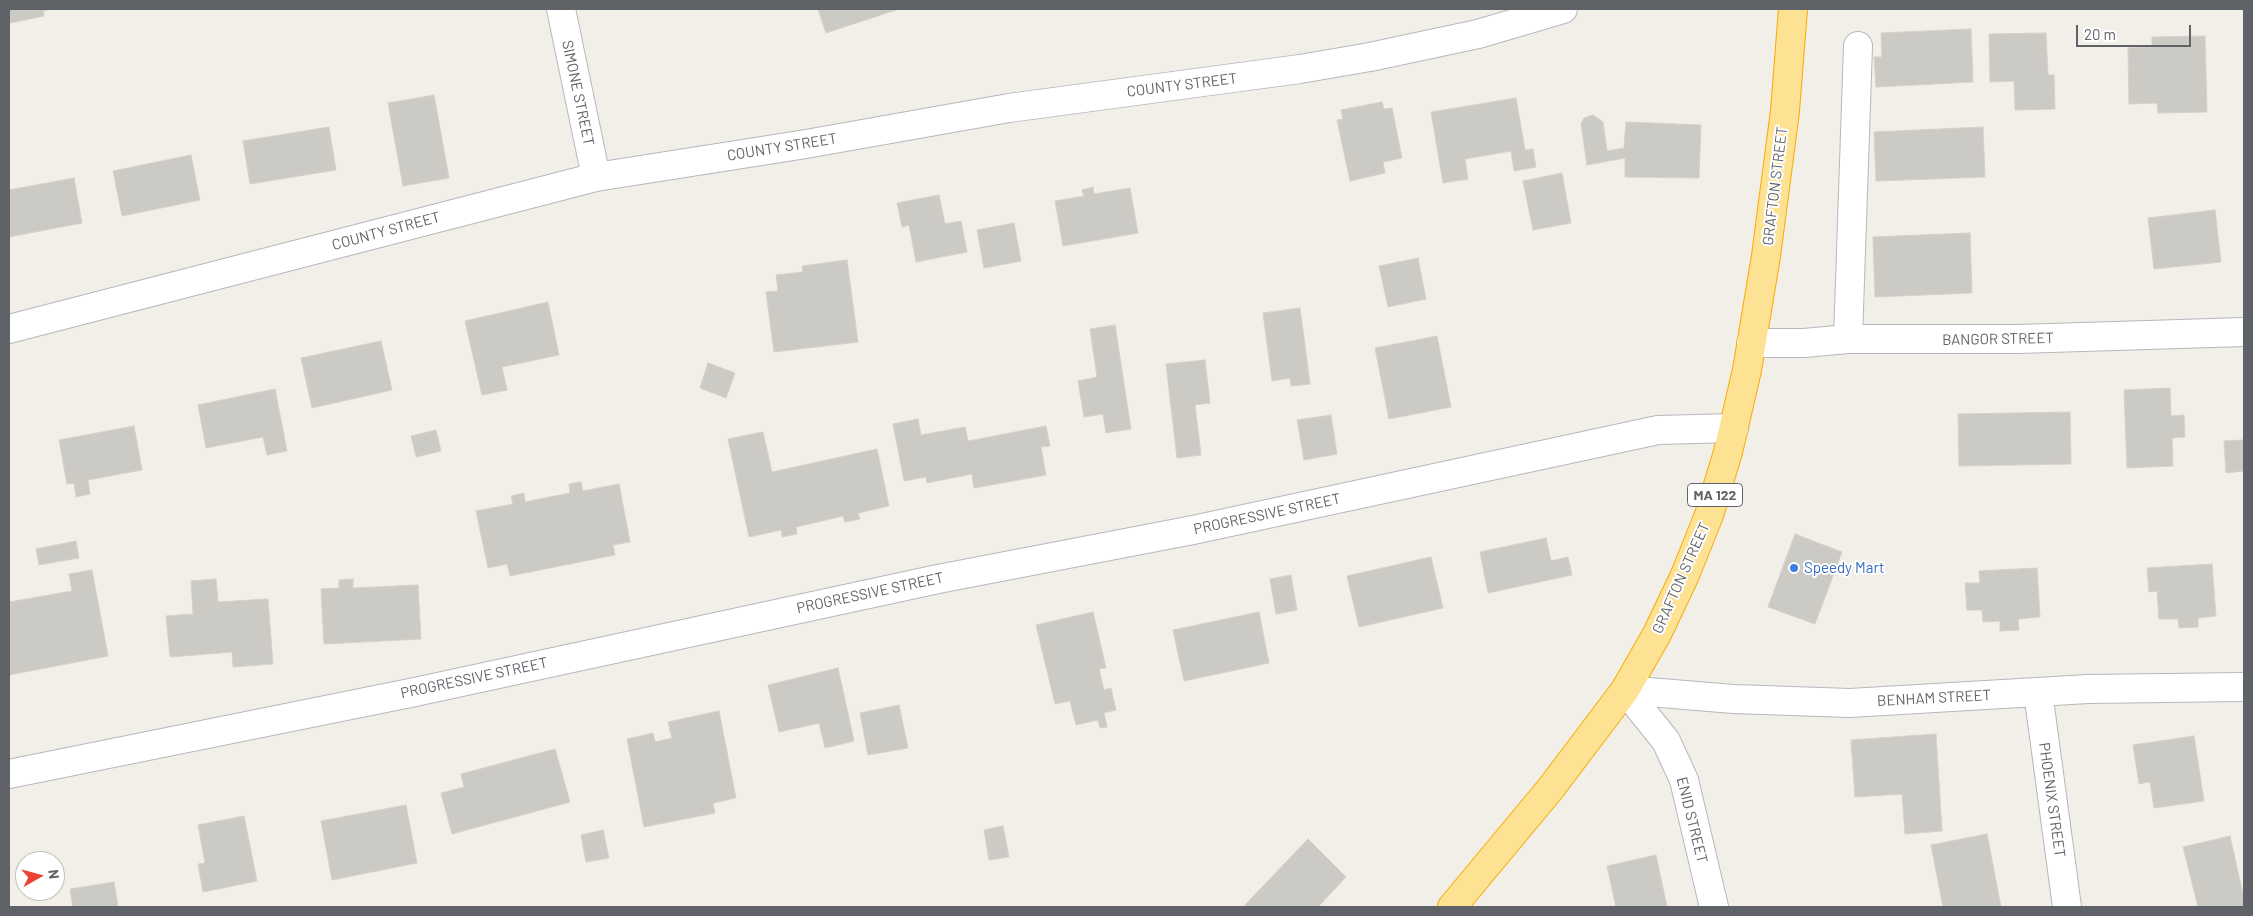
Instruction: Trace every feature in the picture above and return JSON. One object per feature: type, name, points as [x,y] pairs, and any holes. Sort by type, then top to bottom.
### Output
[{"type":"highway","name":"GRAFTON STREET","points":[[1452,907],[1562,775],[1625,690],[1657,634],[1686,575],[1709,515],[1734,428],[1752,343],[1766,256],[1785,111],[1793,9]]},
{"type":"street","name":"SIMONE STREET","points":[[561,9],[596,177]]},
{"type":"street","name":"COUNTY STREET","points":[[9,329],[596,177],[806,144],[1009,108],[1300,69],[1370,57],[1478,34],[1564,9]]},
{"type":"street","points":[[1848,339],[1858,46]]},
{"type":"street","name":"BANGOR STREET","points":[[1752,343],[1804,343],[1848,339],[2026,339],[2244,332]]},
{"type":"street","name":"PROGRESSIVE STREET","points":[[9,774],[415,692],[938,579],[1212,526],[1658,430],[1734,428]]},
{"type":"street","name":"BENHAM STREET","points":[[1625,690],[1733,699],[1850,703],[2038,692],[2244,687]]},
{"type":"street","name":"ENID STREET","points":[[1625,690],[1666,741],[1684,780],[1714,907]]},
{"type":"street","name":"PHOENIX STREET","points":[[2038,692],[2067,907]]},
{"type":"building","points":[[9,9],[52,9],[43,11],[44,16],[10,23]]},
{"type":"building","points":[[818,9],[899,9],[826,33]]},
{"type":"building","points":[[1971,29],[1973,82],[1876,87],[1874,57],[1882,57],[1881,33]]},
{"type":"building","points":[[2046,33],[2048,75],[2054,75],[2055,109],[2015,110],[2014,81],[1990,82],[1989,34]]},
{"type":"building","points":[[2205,36],[2207,112],[2158,113],[2157,103],[2129,104],[2128,48],[2152,47],[2152,37]]},
{"type":"building","points":[[434,95],[449,178],[403,186],[388,103]]},
{"type":"building","points":[[1516,98],[1525,150],[1533,149],[1536,167],[1514,171],[1511,151],[1465,159],[1468,179],[1443,183],[1431,112]]},
{"type":"building","points":[[1382,102],[1384,109],[1392,108],[1402,158],[1383,162],[1385,173],[1350,181],[1337,120],[1343,119],[1341,110]]},
{"type":"building","points":[[1593,115],[1603,122],[1607,151],[1624,148],[1626,122],[1701,125],[1699,178],[1625,177],[1625,158],[1587,165],[1581,124],[1584,118]]},
{"type":"building","points":[[329,127],[336,170],[250,184],[243,141]]},
{"type":"building","points":[[1983,127],[1985,177],[1876,181],[1874,132]]},
{"type":"building","points":[[191,155],[200,200],[122,216],[113,171]]},
{"type":"building","points":[[1562,173],[1571,223],[1533,230],[1523,181]]},
{"type":"building","points":[[74,178],[82,223],[9,237],[9,190]]},
{"type":"building","points":[[1093,187],[1094,194],[1130,188],[1138,233],[1063,246],[1055,201],[1084,196],[1082,190]]},
{"type":"building","points":[[939,195],[945,224],[961,221],[967,252],[916,262],[909,225],[902,227],[897,203]]},
{"type":"building","points":[[2215,210],[2221,262],[2154,269],[2148,218]]},
{"type":"building","points":[[1014,223],[1021,261],[984,268],[977,230]]},
{"type":"building","points":[[1970,233],[1972,293],[1875,297],[1873,237]]},
{"type":"building","points":[[1418,258],[1426,299],[1388,307],[1379,266]]},
{"type":"building","points":[[847,260],[858,342],[774,352],[766,292],[778,291],[776,275],[803,272],[802,266]]},
{"type":"building","points":[[548,302],[559,355],[502,367],[507,390],[482,395],[465,321]]},
{"type":"building","points":[[1300,308],[1310,384],[1291,386],[1290,378],[1272,381],[1263,313]]},
{"type":"building","points":[[1115,325],[1131,429],[1106,433],[1103,414],[1084,417],[1078,381],[1097,377],[1090,329]]},
{"type":"building","points":[[1437,336],[1451,407],[1389,419],[1375,348]]},
{"type":"building","points":[[381,341],[392,390],[312,408],[301,358]]},
{"type":"building","points":[[1205,360],[1210,403],[1195,405],[1201,455],[1177,458],[1166,364]]},
{"type":"building","points":[[708,363],[735,373],[726,398],[700,388]]},
{"type":"building","points":[[2170,388],[2171,416],[2184,415],[2185,437],[2172,438],[2173,466],[2127,468],[2124,390]]},
{"type":"building","points":[[275,389],[287,451],[267,455],[263,437],[206,448],[198,405]]},
{"type":"building","points":[[2070,412],[2071,464],[1959,466],[1958,414]]},
{"type":"building","points":[[1331,415],[1337,454],[1304,460],[1297,420]]},
{"type":"building","points":[[918,419],[921,435],[965,427],[968,441],[1046,426],[1050,446],[1041,447],[1046,475],[974,488],[972,474],[927,483],[926,477],[904,481],[893,424]]},
{"type":"building","points":[[134,426],[142,470],[88,480],[90,494],[76,497],[74,483],[67,484],[59,440]]},
{"type":"building","points":[[436,430],[441,451],[416,457],[411,436]]},
{"type":"building","points":[[763,432],[772,472],[877,449],[889,506],[858,513],[860,519],[845,522],[843,516],[796,527],[797,534],[782,537],[781,530],[749,537],[728,439]]},
{"type":"building","points":[[2243,440],[2244,471],[2226,473],[2224,441]]},
{"type":"building","points":[[581,482],[583,491],[619,484],[630,542],[613,545],[615,555],[510,576],[507,564],[488,568],[476,511],[513,504],[511,496],[524,493],[525,502],[570,493],[569,484]]},
{"type":"building","points":[[1795,534],[1842,552],[1815,624],[1768,607]]},
{"type":"building","points":[[1546,538],[1551,561],[1568,557],[1572,575],[1488,593],[1480,552]]},
{"type":"building","points":[[76,541],[79,558],[39,565],[36,549]]},
{"type":"building","points":[[1431,557],[1443,608],[1359,627],[1347,576]]},
{"type":"building","points":[[2212,564],[2216,616],[2198,618],[2198,627],[2179,628],[2178,619],[2159,619],[2157,591],[2149,592],[2147,568]]},
{"type":"building","points":[[2037,568],[2040,617],[2018,619],[2019,630],[2000,631],[2000,621],[1983,622],[1982,610],[1967,610],[1965,583],[1980,583],[1979,571]]},
{"type":"building","points":[[92,570],[108,656],[9,675],[9,602],[72,591],[69,574]]},
{"type":"building","points":[[1291,575],[1297,610],[1276,614],[1270,579]]},
{"type":"building","points":[[216,579],[218,602],[268,599],[273,664],[233,667],[232,652],[170,657],[166,616],[193,614],[191,581]]},
{"type":"building","points":[[353,579],[353,588],[418,585],[421,639],[324,644],[321,589],[339,588],[339,580]]},
{"type":"building","points":[[1093,612],[1106,668],[1099,669],[1104,690],[1111,688],[1116,710],[1104,713],[1107,727],[1100,728],[1098,720],[1076,725],[1070,701],[1055,704],[1036,625]]},
{"type":"building","points":[[1259,612],[1269,663],[1184,681],[1173,630]]},
{"type":"building","points":[[838,668],[854,741],[825,748],[819,723],[779,732],[768,685]]},
{"type":"building","points":[[899,705],[908,748],[868,755],[860,713]]},
{"type":"building","points":[[719,711],[736,798],[713,803],[715,813],[644,827],[627,739],[653,733],[655,742],[672,738],[668,722]]},
{"type":"building","points":[[1936,734],[1942,831],[1905,834],[1902,794],[1855,797],[1851,740]]},
{"type":"building","points":[[2194,736],[2204,801],[2154,808],[2150,782],[2139,784],[2133,745]]},
{"type":"building","points":[[555,749],[570,802],[452,834],[441,793],[464,787],[461,774]]},
{"type":"building","points":[[406,805],[417,863],[332,880],[321,821]]},
{"type":"building","points":[[244,816],[257,881],[203,892],[198,864],[205,863],[198,825]]},
{"type":"building","points":[[1003,826],[1009,857],[989,860],[984,830]]},
{"type":"building","points":[[603,830],[609,858],[586,862],[581,835]]},
{"type":"building","points":[[1987,834],[2001,907],[1943,907],[1931,845]]},
{"type":"building","points":[[2230,836],[2244,899],[2244,907],[2198,907],[2183,847]]},
{"type":"building","points":[[1308,839],[1346,877],[1318,907],[1243,907]]},
{"type":"building","points":[[1656,855],[1667,907],[1616,907],[1607,866]]},
{"type":"building","points":[[114,882],[118,907],[73,907],[70,889]]},
{"type":"place","name":"Speedy Mart","points":[[1794,568]]}]
